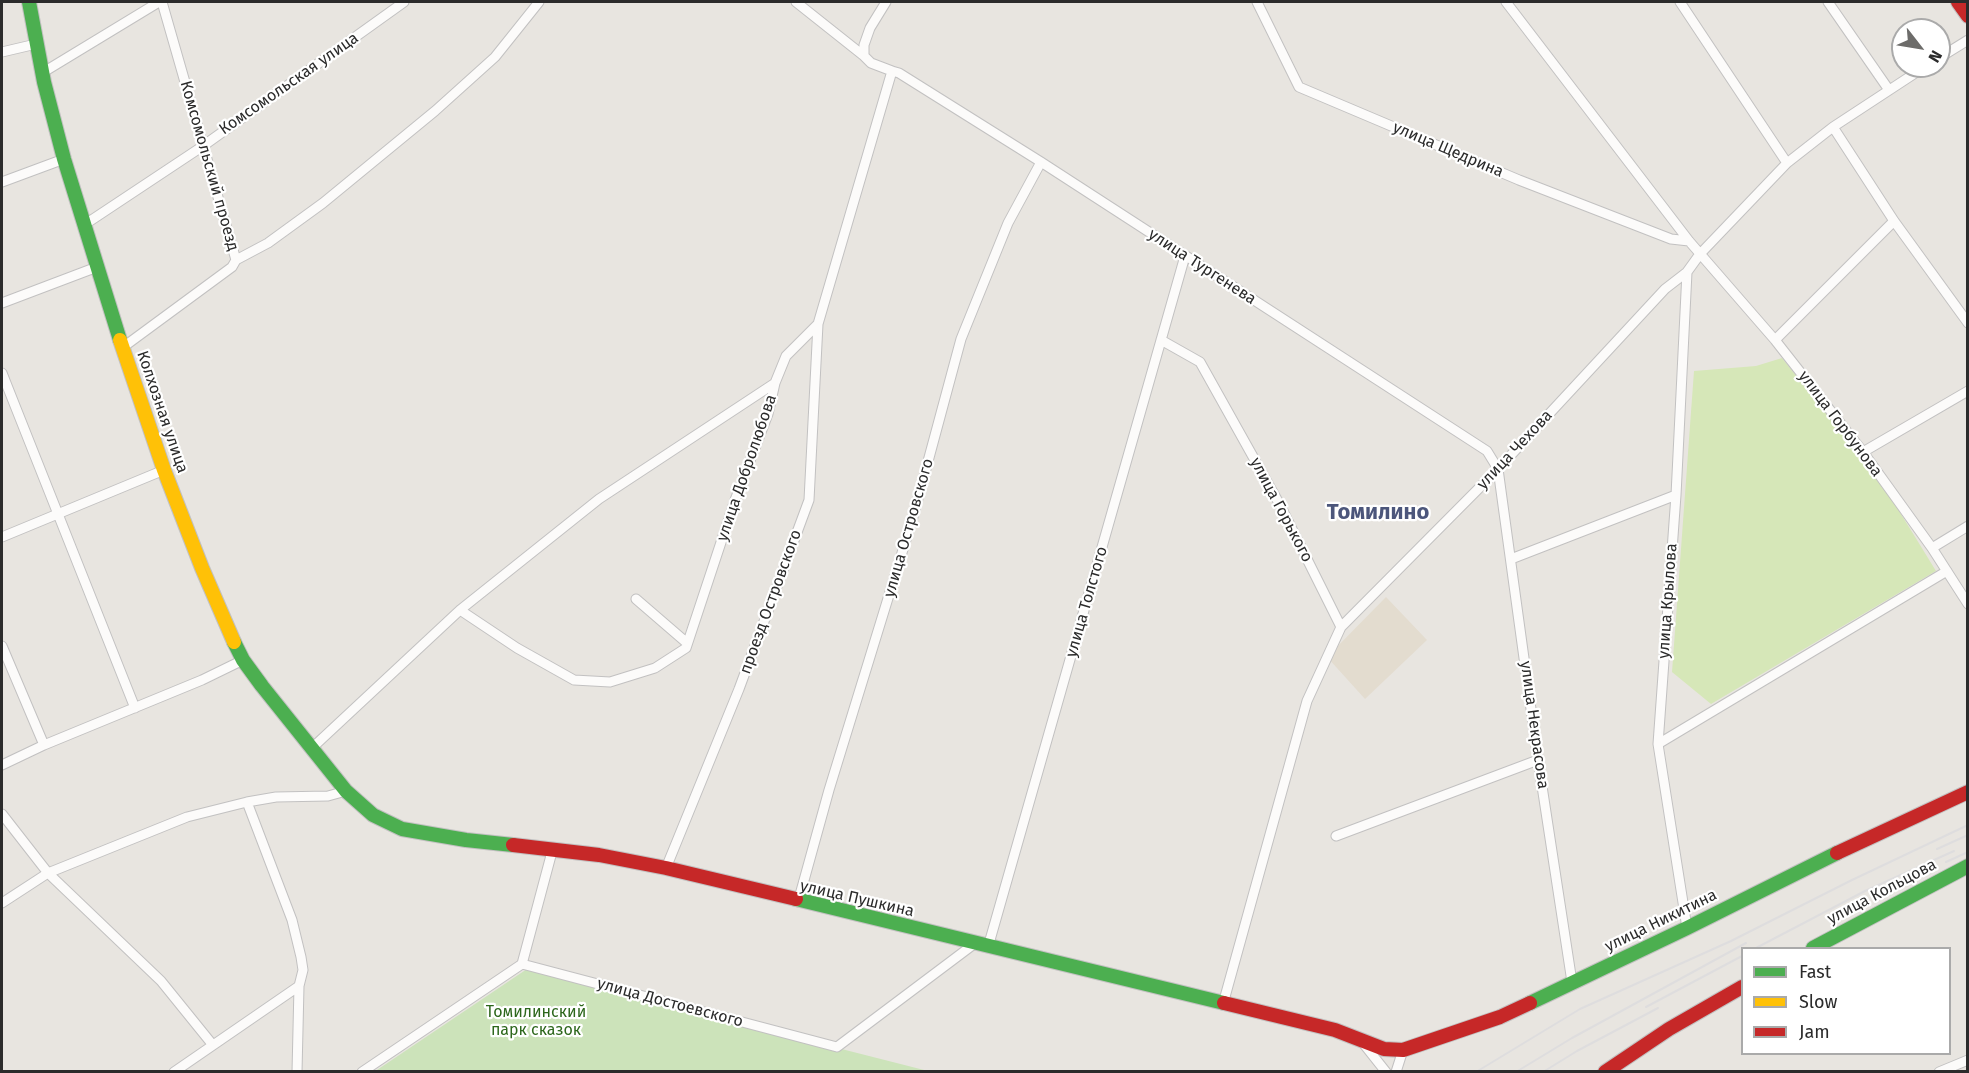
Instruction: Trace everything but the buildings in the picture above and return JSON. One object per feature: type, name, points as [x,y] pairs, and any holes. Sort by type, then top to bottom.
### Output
[{"type":"main road","name":"Колхозная улица","points":[[29,2],[42,73],[84,225],[122,348],[164,470],[202,568],[243,660],[348,793]]},
{"type":"main road","points":[[1958,2],[1968,16]]},
{"type":"main road","name":"улица Никитина","points":[[1361,1040],[1384,1049],[1403,1050],[1500,1017],[1687,928],[1799,871],[1968,792]]},
{"type":"main road","name":"улица Пушкина","points":[[348,793],[373,815],[402,829],[466,840],[599,855],[666,868],[798,902],[1335,1030],[1361,1040]]},
{"type":"main road","name":"улица Кольцова","points":[[1815,947],[1968,866]]},
{"type":"main road","points":[[1605,1071],[1669,1029],[1741,988]]},
{"type":"street","points":[[42,73],[161,2]]},
{"type":"street","name":"Комсомольский проезд","points":[[122,348],[232,267],[236,260],[161,2]]},
{"type":"street","name":"Комсомольская улица","points":[[84,225],[202,146],[404,2]]},
{"type":"street","points":[[236,260],[268,243],[323,203],[435,111],[495,57],[539,2]]},
{"type":"street","name":"улица Тургенева","points":[[796,2],[870,63],[896,72],[1041,162],[1487,451],[1498,469]]},
{"type":"street","points":[[864,56],[864,45],[870,28],[886,2]]},
{"type":"street","name":"улица Щедрина","points":[[1257,2],[1299,87],[1519,180],[1671,238],[1689,241]]},
{"type":"street","name":"улица Горбунова","points":[[1506,2],[1689,241],[1775,340],[1863,452],[1932,548],[1968,604]]},
{"type":"street","points":[[1680,2],[1786,164]]},
{"type":"street","points":[[1828,2],[1889,90]]},
{"type":"street","points":[[1951,51],[1968,40]]},
{"type":"street","points":[[2,52],[36,44]]},
{"type":"street","name":"проезд Островского","points":[[666,868],[739,689],[809,500],[818,324],[896,72]]},
{"type":"street","name":"улица Чехова","points":[[1341,627],[1498,469],[1665,289],[1687,272],[1700,254],[1786,164],[1833,127],[1908,78]]},
{"type":"street","points":[[1833,127],[1894,221],[1968,322]]},
{"type":"street","points":[[2,182],[64,159]]},
{"type":"street","name":"улица Островского","points":[[798,902],[829,790],[913,517],[961,339],[1008,223],[1041,162]]},
{"type":"street","points":[[1775,340],[1894,221]]},
{"type":"street","name":"улица Толстого","points":[[988,947],[1185,256]]},
{"type":"street","points":[[2,303],[97,267]]},
{"type":"street","name":"улица Крылова","points":[[1687,272],[1676,495],[1658,744],[1687,928]]},
{"type":"street","points":[[776,383],[786,356],[818,324]]},
{"type":"street","name":"улица Горького","points":[[1161,340],[1200,362],[1280,505],[1341,627]]},
{"type":"street","points":[[2,373],[135,708]]},
{"type":"street","name":"улица Добролюбова","points":[[312,748],[460,610],[599,499],[776,383]]},
{"type":"street","name":"улица Добролюбова","points":[[687,643],[735,500],[768,414],[776,383]]},
{"type":"street","points":[[1863,452],[1968,391]]},
{"type":"street","name":"улица Некрасова","points":[[1498,469],[1538,760],[1572,982]]},
{"type":"street","points":[[2,537],[58,516],[164,470]]},
{"type":"street","points":[[1511,559],[1676,495]]},
{"type":"street","points":[[1932,548],[1968,526]]},
{"type":"street","points":[[1658,744],[1947,571]]},
{"type":"street","points":[[460,610],[517,648],[574,680],[610,682],[655,668],[686,648],[687,643],[636,599]]},
{"type":"street","points":[[1223,1004],[1307,702],[1341,627]]},
{"type":"street","points":[[2,646],[44,745]]},
{"type":"street","points":[[2,765],[44,745],[202,680],[243,660]]},
{"type":"street","points":[[1336,836],[1538,760]]},
{"type":"street","points":[[2,903],[48,873],[187,817],[276,797],[328,796],[348,793]]},
{"type":"street","points":[[247,802],[292,920],[303,970],[299,986],[297,1071]]},
{"type":"street","points":[[2,814],[48,873],[161,981],[212,1044]]},
{"type":"street","points":[[362,1071],[522,964],[553,849]]},
{"type":"street","name":"улица Достоевского","points":[[522,964],[837,1047],[974,944]]},
{"type":"street","points":[[174,1071],[299,986]]},
{"type":"street","points":[[1361,1040],[1386,1071]]},
{"type":"street","points":[[1396,1071],[1403,1050]]},
{"type":"street","points":[[1939,1071],[1968,1060]]},
{"type":"shaded area","points":[[1386,597],[1427,640],[1365,699],[1327,657]]},
{"type":"green space","points":[[1782,358],[1877,475],[1936,571],[1711,704],[1672,672],[1694,371],[1756,366]]},
{"type":"green space","name":"Томилинский парк сказок","points":[[527,969],[928,1071],[928,1072],[374,1072]]},
{"type":"railway","points":[[1476,1072],[1580,1009],[1731,941],[1968,825]]},
{"type":"railway","points":[[1937,849],[1968,835]]},
{"type":"railway","points":[[1758,947],[1865,891],[1954,851]]},
{"type":"railway","points":[[1946,862],[1968,852]]},
{"type":"railway","points":[[1516,1072],[1572,1038],[1746,943]]},
{"type":"railway","points":[[1646,1007],[1741,957]]},
{"type":"railway","points":[[1543,1072],[1577,1051],[1658,1008]]},
{"type":"traffic: fast","points":[[29,2],[44,82],[64,159],[120,340]]},
{"type":"traffic: fast","points":[[234,642],[243,660],[262,686],[346,791],[373,815],[402,829],[513,845]]},
{"type":"traffic: fast","points":[[1530,1003],[1837,853]]},
{"type":"traffic: fast","points":[[1815,947],[1968,866]]},
{"type":"traffic: fast","points":[[796,899],[1224,1003]]},
{"type":"traffic: slow","points":[[120,340],[164,470],[234,642]]},
{"type":"traffic: jam","points":[[1958,2],[1968,16]]},
{"type":"traffic: jam","points":[[1837,853],[1968,792]]},
{"type":"traffic: jam","points":[[513,845],[599,855],[666,868],[796,899]]},
{"type":"traffic: jam","points":[[1605,1072],[1669,1029],[1741,988]]},
{"type":"traffic: jam","points":[[1224,1003],[1335,1030],[1384,1049],[1403,1050],[1500,1017],[1530,1003]]},
{"type":"district","name":"Томилино","points":[[1378,513]]}]
